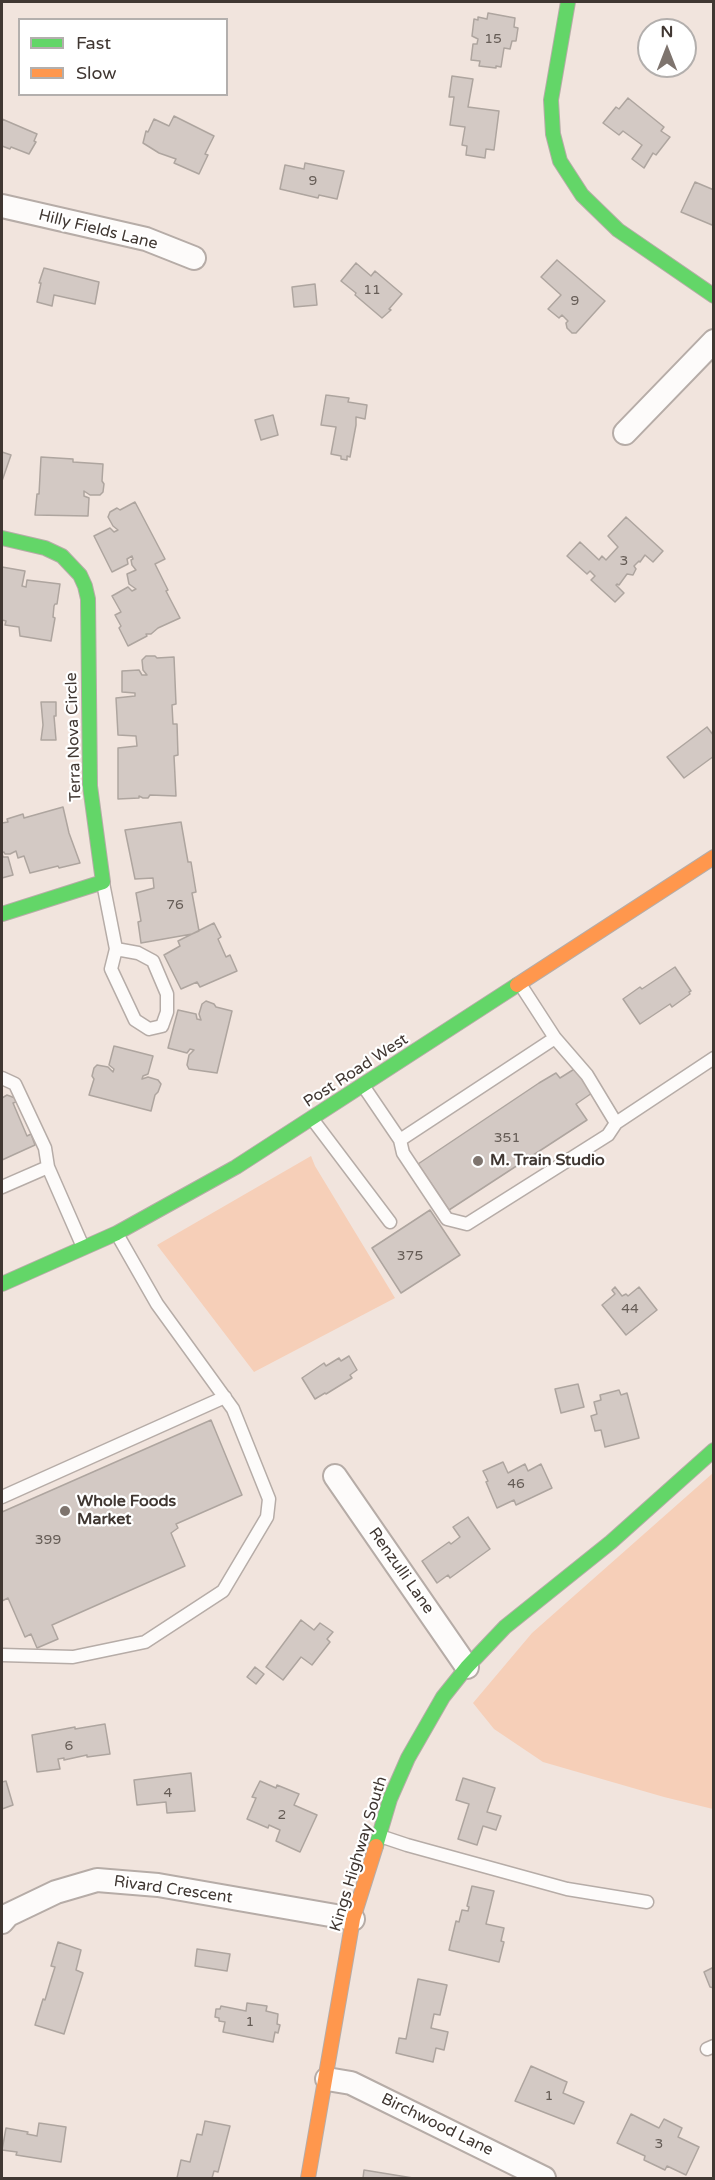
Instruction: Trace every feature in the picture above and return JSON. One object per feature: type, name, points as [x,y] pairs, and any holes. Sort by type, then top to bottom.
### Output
[{"type":"street","points":[[568,2],[551,100],[553,134],[560,161],[582,195],[618,230],[714,296]]},
{"type":"street","name":"Hilly Fields Lane","points":[[2,206],[146,239],[194,258]]},
{"type":"street","points":[[625,433],[714,341]]},
{"type":"street","name":"Terra Nova Circle","points":[[2,538],[45,549],[62,556],[80,575],[86,586],[90,786],[103,882]]},
{"type":"street","name":"Post Road West","points":[[2,1284],[117,1233],[208,1184],[364,1086],[714,856]]},
{"type":"street","points":[[2,914],[103,882]]},
{"type":"street","name":"Kings Highway South","points":[[308,2178],[353,1919],[390,1799],[408,1758],[443,1697],[467,1667],[505,1627],[611,1542],[714,1450]]},
{"type":"street","name":"Renzulli Lane","points":[[335,1476],[467,1667]]},
{"type":"street","name":"Rivard Crescent","points":[[2,1922],[8,1915],[56,1892],[97,1880],[158,1885],[353,1919]]},
{"type":"street","name":"Birchwood Lane","points":[[327,2079],[351,2083],[544,2178]]},
{"type":"lane","points":[[103,882],[116,949],[111,969],[135,1020],[149,1029],[162,1026],[167,1012],[167,994],[153,962],[138,953],[116,949]]},
{"type":"lane","points":[[520,984],[555,1038],[587,1075],[616,1122]]},
{"type":"lane","points":[[400,1140],[555,1038]]},
{"type":"lane","points":[[364,1086],[400,1140],[403,1153],[447,1219],[467,1224],[608,1135],[616,1122],[714,1058]]},
{"type":"lane","points":[[2,1078],[15,1084],[45,1148],[48,1167],[83,1248]]},
{"type":"lane","points":[[313,1119],[390,1222]]},
{"type":"lane","points":[[2,1187],[48,1167]]},
{"type":"lane","points":[[2,1655],[73,1657],[145,1642],[224,1591],[267,1517],[269,1499],[233,1408],[157,1304],[117,1233]]},
{"type":"lane","points":[[2,1497],[225,1397]]},
{"type":"lane","points":[[379,1836],[567,1889],[647,1902]]},
{"type":"shaded area","points":[[311,1156],[395,1298],[254,1372],[157,1245]]},
{"type":"shaded area","points":[[713,1473],[713,1809],[543,1762],[494,1729],[473,1703],[532,1633]]},
{"type":"building","points":[[488,13],[515,18],[514,27],[518,28],[516,41],[512,41],[510,49],[504,48],[501,67],[496,66],[496,68],[479,66],[480,61],[471,60],[473,44],[477,44],[478,39],[472,36],[474,19],[478,20],[478,17],[487,19]]},
{"type":"building","points":[[452,76],[473,79],[468,107],[499,111],[494,150],[486,149],[485,158],[466,155],[467,146],[462,145],[465,127],[450,125],[454,97],[449,97]]},
{"type":"building","points":[[628,98],[664,127],[661,131],[670,137],[656,155],[653,153],[644,168],[632,159],[642,145],[623,131],[619,135],[603,123],[616,107],[619,109]]},
{"type":"building","points":[[174,116],[214,136],[199,174],[174,163],[176,159],[159,153],[143,143],[146,131],[148,132],[154,119],[169,126]]},
{"type":"building","points":[[2,119],[37,134],[34,141],[36,142],[29,154],[2,146]]},
{"type":"building","points":[[305,163],[344,171],[337,199],[319,195],[318,198],[280,189],[285,165],[304,169]]},
{"type":"building","points":[[695,182],[714,190],[712,225],[681,212]]},
{"type":"building","points":[[557,260],[605,301],[576,333],[572,333],[567,328],[568,321],[562,315],[559,318],[548,309],[561,295],[541,277]]},
{"type":"building","points":[[356,263],[371,276],[375,271],[402,294],[382,318],[341,281]]},
{"type":"building","points":[[44,268],[99,282],[95,304],[54,295],[52,306],[37,302],[41,283],[39,283]]},
{"type":"building","points":[[315,284],[317,305],[294,307],[292,287]]},
{"type":"building","points":[[326,395],[349,398],[348,402],[367,405],[365,419],[356,417],[350,457],[347,456],[347,460],[331,454],[336,427],[321,425]]},
{"type":"building","points":[[273,415],[278,435],[261,440],[255,420]]},
{"type":"building","points":[[2,452],[11,455],[2,481]]},
{"type":"building","points":[[41,457],[103,464],[103,492],[100,495],[90,495],[84,491],[84,496],[89,498],[88,516],[35,515],[37,494],[39,494]]},
{"type":"building","points":[[135,502],[165,559],[155,564],[180,618],[158,628],[151,634],[146,634],[147,636],[128,646],[115,615],[121,612],[112,596],[128,587],[132,591],[136,589],[129,584],[127,574],[136,570],[132,565],[131,560],[133,559],[132,556],[127,559],[128,564],[112,572],[94,536],[110,528],[114,532],[118,530],[108,517],[110,512],[117,508],[120,510]]},
{"type":"building","points":[[626,517],[663,551],[653,562],[645,555],[634,566],[636,569],[633,575],[627,574],[619,585],[616,585],[624,593],[615,602],[591,580],[595,576],[590,571],[587,574],[567,556],[580,542],[599,560],[602,556],[606,560],[618,547],[608,536]]},
{"type":"building","points":[[2,567],[25,571],[22,586],[26,587],[27,580],[60,584],[57,604],[54,606],[53,617],[55,618],[51,641],[20,636],[19,627],[5,625],[6,621],[2,620]]},
{"type":"building","points":[[146,656],[174,657],[176,704],[172,705],[173,724],[177,724],[178,755],[174,756],[176,796],[150,795],[148,798],[139,796],[139,798],[118,799],[118,748],[137,746],[136,736],[118,735],[116,698],[135,696],[135,693],[122,692],[122,671],[139,670],[142,675],[147,675],[143,670],[142,660]]},
{"type":"building","points":[[41,702],[56,702],[56,716],[54,716],[56,740],[41,740],[43,725]]},
{"type":"building","points":[[707,727],[714,736],[714,756],[684,778],[667,757]]},
{"type":"building","points":[[63,807],[69,833],[80,863],[30,873],[24,856],[18,858],[16,851],[10,854],[2,853],[2,823],[8,822],[7,819],[23,814],[24,818]]},
{"type":"building","points":[[181,822],[196,892],[192,893],[199,931],[141,943],[138,922],[141,921],[136,893],[154,888],[153,878],[135,879],[125,830]]},
{"type":"building","points":[[2,853],[3,857],[8,857],[13,875],[2,878]]},
{"type":"building","points":[[214,923],[221,937],[218,939],[226,957],[230,955],[237,971],[200,987],[197,982],[181,989],[164,955],[180,946],[178,941]]},
{"type":"building","points":[[675,967],[691,991],[690,994],[672,1007],[670,1004],[640,1024],[623,999]]},
{"type":"building","points":[[206,1001],[216,1007],[232,1011],[217,1073],[189,1069],[187,1065],[189,1055],[194,1050],[190,1049],[187,1053],[168,1048],[178,1010],[196,1014],[197,1019],[201,1020],[199,1014],[202,1004]]},
{"type":"building","points":[[114,1046],[153,1056],[148,1074],[142,1079],[148,1077],[158,1080],[161,1084],[155,1095],[151,1111],[89,1095],[94,1079],[92,1076],[94,1068],[97,1065],[108,1067],[113,1072],[114,1069],[109,1065]]},
{"type":"building","points":[[576,1068],[592,1093],[576,1104],[587,1120],[449,1210],[418,1164],[539,1083],[556,1073],[560,1078]]},
{"type":"building","points":[[7,1095],[15,1098],[16,1102],[13,1103],[27,1136],[31,1134],[35,1145],[2,1160],[2,1098]]},
{"type":"building","points":[[430,1210],[460,1255],[401,1293],[372,1248]]},
{"type":"building","points":[[615,1287],[622,1296],[626,1294],[628,1296],[639,1287],[657,1310],[626,1335],[602,1305],[615,1294],[612,1290]]},
{"type":"building","points":[[349,1356],[357,1370],[350,1375],[352,1378],[315,1399],[302,1378],[324,1363],[326,1366],[339,1358],[341,1361]]},
{"type":"building","points":[[578,1384],[584,1407],[561,1413],[555,1389]]},
{"type":"building","points":[[619,1390],[621,1395],[627,1393],[639,1438],[605,1447],[601,1430],[595,1431],[591,1416],[597,1414],[594,1402],[601,1400],[600,1395]]},
{"type":"building","points":[[211,1420],[242,1495],[176,1524],[178,1528],[171,1533],[185,1566],[52,1625],[58,1639],[37,1648],[31,1634],[25,1637],[8,1598],[2,1601],[2,1512]]},
{"type":"building","points":[[503,1462],[508,1473],[525,1464],[528,1471],[541,1464],[552,1488],[516,1505],[514,1500],[497,1508],[483,1471]]},
{"type":"building","points":[[468,1517],[490,1549],[450,1578],[448,1575],[437,1583],[422,1561],[460,1537],[453,1527]]},
{"type":"building","points":[[301,1620],[314,1630],[320,1623],[333,1632],[327,1639],[330,1642],[312,1665],[301,1657],[283,1680],[266,1667]]},
{"type":"building","points":[[255,1667],[264,1674],[256,1684],[247,1677]]},
{"type":"building","points":[[105,1724],[110,1754],[58,1759],[60,1769],[37,1772],[32,1735]]},
{"type":"building","points":[[191,1773],[195,1811],[167,1813],[166,1802],[137,1805],[134,1780]]},
{"type":"building","points":[[463,1778],[495,1788],[487,1812],[501,1816],[496,1830],[483,1826],[477,1845],[458,1839],[469,1804],[456,1800]]},
{"type":"building","points":[[6,1781],[13,1805],[2,1809],[2,1782]]},
{"type":"building","points":[[260,1781],[299,1794],[294,1805],[317,1815],[300,1852],[276,1841],[280,1830],[269,1825],[268,1828],[247,1819],[256,1798],[252,1797]]},
{"type":"building","points":[[472,1886],[494,1891],[486,1924],[504,1928],[501,1941],[504,1942],[499,1962],[449,1950],[456,1921],[459,1922],[462,1910],[468,1911]]},
{"type":"building","points":[[58,1942],[81,1950],[76,1970],[83,1973],[64,2034],[35,2025],[55,1967],[51,1966]]},
{"type":"building","points":[[197,1949],[230,1954],[227,1971],[195,1966]]},
{"type":"building","points":[[714,1967],[714,1988],[710,1987],[704,1972]]},
{"type":"building","points":[[418,1979],[447,1985],[440,2015],[434,2014],[431,2028],[448,2032],[444,2050],[436,2048],[433,2062],[396,2053],[399,2038],[406,2039]]},
{"type":"building","points":[[247,2003],[267,2006],[266,2011],[278,2014],[277,2024],[280,2025],[278,2033],[275,2032],[273,2042],[223,2032],[225,2022],[215,2017],[216,2009],[220,2009],[221,2006],[246,2011]]},
{"type":"building","points":[[531,2066],[567,2082],[563,2093],[584,2102],[574,2124],[515,2101]]},
{"type":"building","points":[[631,2114],[659,2128],[664,2119],[682,2128],[678,2137],[699,2147],[686,2175],[667,2166],[665,2170],[644,2160],[645,2156],[617,2143]]},
{"type":"building","points":[[205,2121],[230,2126],[218,2172],[214,2171],[212,2178],[177,2178],[181,2160],[190,2162],[197,2134],[202,2135]]},
{"type":"building","points":[[39,2123],[66,2127],[61,2162],[16,2155],[17,2152],[2,2150],[6,2128],[37,2136]]},
{"type":"building","points":[[364,2170],[413,2178],[363,2178]]},
{"type":"traffic: fast","points":[[568,2],[551,100],[553,134],[560,161],[582,195],[618,230],[714,296]]},
{"type":"traffic: fast","points":[[2,538],[45,548],[62,556],[80,575],[85,586],[88,599],[90,786],[103,882],[2,914]]},
{"type":"traffic: fast","points":[[2,1284],[117,1233],[236,1167],[517,985]]},
{"type":"traffic: fast","points":[[376,1846],[390,1799],[408,1758],[443,1697],[467,1667],[505,1627],[611,1542],[714,1450]]},
{"type":"traffic: slow","points":[[517,985],[714,857]]},
{"type":"traffic: slow","points":[[308,2178],[353,1919],[376,1846]]},
{"type":"place","name":"M. Train Studio","points":[[478,1161]]},
{"type":"place","name":"Whole Foods Market","points":[[65,1511]]}]
